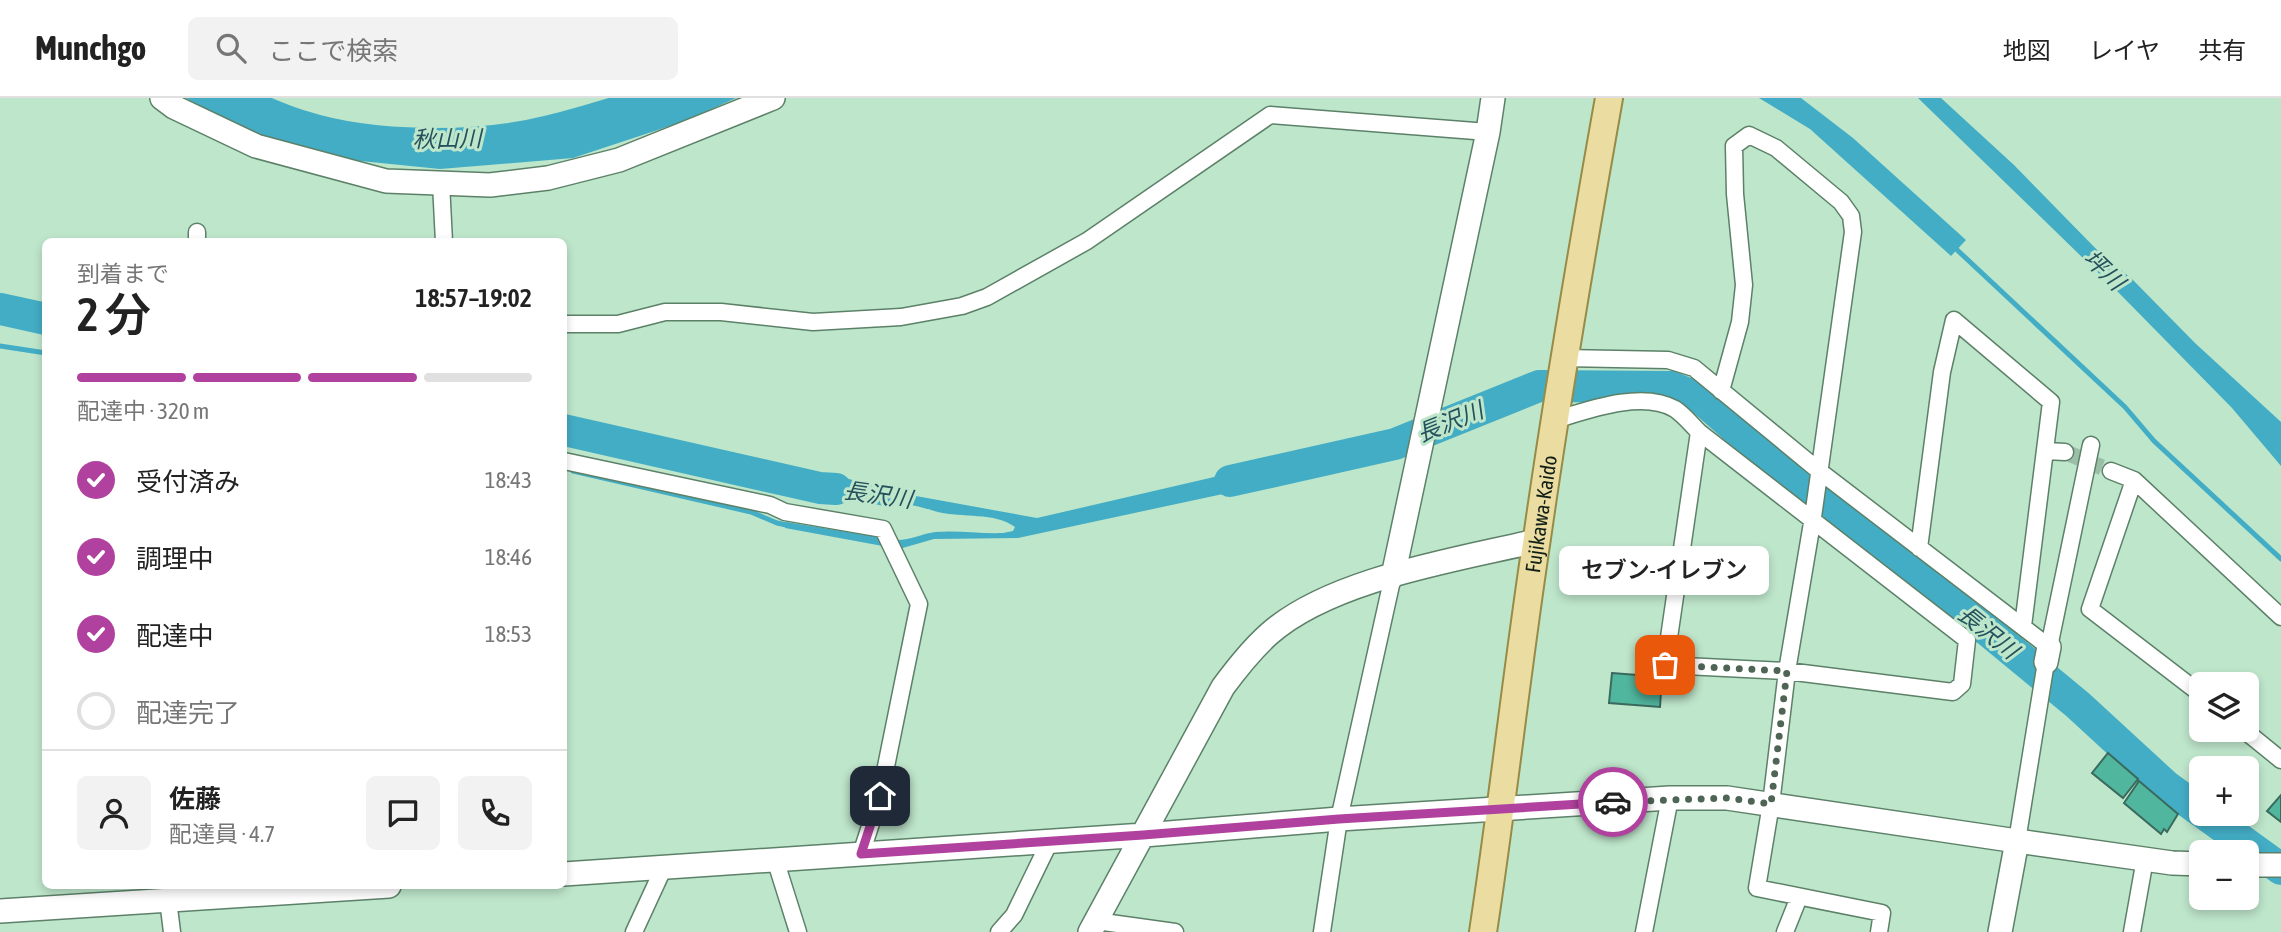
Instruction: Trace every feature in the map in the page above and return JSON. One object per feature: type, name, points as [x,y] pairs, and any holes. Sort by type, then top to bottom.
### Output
[{"type":"main road","name":"Fujikawa-Kaido","points":[[1483,932],[1502,810],[1536,541],[1609,98]]},
{"type":"street","points":[[162,98],[174,107],[256,146],[386,181],[490,185],[548,178],[619,160],[773,98]]},
{"type":"street","points":[[1322,932],[1339,819],[1418,460],[1493,98]]},
{"type":"street","points":[[567,324],[618,324],[666,312],[721,312],[813,322],[901,317],[962,306],[987,296],[1087,241],[1270,115],[1488,132]]},
{"type":"street","points":[[1721,391],[1740,322],[1744,285],[1735,194],[1734,146],[1749,135],[1776,148],[1841,202],[1851,216],[1853,232],[1757,888],[1882,913],[1879,932]]},
{"type":"street","points":[[441,183],[444,238]]},
{"type":"street","points":[[1919,548],[1942,372],[1954,320],[2051,402],[2023,626]]},
{"type":"street","points":[[1564,359],[1668,360],[1694,368],[1818,471],[2023,626],[2047,655]]},
{"type":"street","points":[[1555,419],[1611,404],[1656,402],[1675,410],[1699,432],[1813,517],[1967,640],[1962,684],[1953,692],[1787,671],[1665,665],[1699,432]]},
{"type":"street","points":[[2000,932],[2047,655],[2091,445]]},
{"type":"street","points":[[2046,451],[2065,452]]},
{"type":"street","points":[[567,462],[770,505],[785,512],[883,529],[919,604],[880,796],[861,854]]},
{"type":"street","points":[[2111,471],[2134,480],[2281,617]]},
{"type":"street","points":[[2134,480],[2090,609],[2189,685]]},
{"type":"street","points":[[1175,932],[1093,927],[1223,687],[1243,659],[1271,632],[1315,604],[1363,584],[1536,541]]},
{"type":"street","points":[[2259,742],[2281,760]]},
{"type":"street","points":[[1644,932],[1670,798]]},
{"type":"street","points":[[567,874],[1670,798],[1727,798],[2144,859],[2189,863]]},
{"type":"street","points":[[999,932],[1014,915],[1050,841]]},
{"type":"street","points":[[775,859],[798,932]]},
{"type":"street","points":[[2132,932],[2144,859]]},
{"type":"street","points":[[2259,866],[2281,864]]},
{"type":"street","points":[[634,932],[664,867]]},
{"type":"street","points":[[0,911],[341,889]]},
{"type":"street","points":[[1784,932],[1799,897]]},
{"type":"street","points":[[168,900],[172,932]]},
{"type":"water","points":[[186,98],[223,98],[267,123],[344,142],[440,152],[584,132],[668,98],[736,98],[685,121],[573,158],[440,169],[341,159],[265,142]]},
{"type":"water","points":[[1759,98],[1801,98],[1853,138],[1966,240],[1951,256],[1810,129]]},
{"type":"water","name":"坪川","points":[[1918,98],[1941,98],[2014,165],[2102,255],[2132,279],[2195,343],[2281,422],[2281,466],[2232,408],[2119,293]]},
{"type":"water","points":[[1266,465],[1274,483],[1018,538],[934,539],[899,549],[785,528],[786,522],[897,540],[935,532],[1003,533],[1013,531],[1015,527],[988,517],[947,514],[899,503],[884,506],[794,487],[797,477],[830,481],[837,476],[916,496],[1037,518]]},
{"type":"building","points":[[1612,673],[1662,677],[1660,707],[1609,703]]},
{"type":"building","points":[[2108,753],[2138,779],[2123,798],[2092,773]]},
{"type":"building","points":[[2139,781],[2178,814],[2167,832],[2164,829],[2161,834],[2124,803]]},
{"type":"building","points":[[2281,795],[2281,822],[2267,811]]},
{"type":"waterway","name":"秋山川","points":[[232,98],[283,120],[329,134],[425,144],[522,137],[578,124],[663,98]]},
{"type":"waterway","points":[[1954,247],[2125,407],[2154,441],[2281,559]]},
{"type":"waterway","name":"長沢川","points":[[0,309],[42,318]]},
{"type":"waterway","points":[[0,346],[42,352]]},
{"type":"waterway","name":"長沢川","points":[[1230,481],[1395,444],[1539,386],[1671,387],[1703,400],[2078,705],[2166,786],[2189,803]]},
{"type":"waterway","name":"長沢川","points":[[567,431],[820,488],[836,489]]},
{"type":"waterway","points":[[573,471],[751,512],[791,526]]},
{"type":"waterway","name":"長沢川","points":[[2222,826],[2281,869]]},
{"type":"tunnel","points":[[2065,452],[2111,471]]},
{"type":"way so far","points":[[1613,802],[1727,798],[1771,804],[1787,671],[1665,665]]},
{"type":"place","name":"セブン-イレブン","points":[[1665,665]]},
{"type":"route","points":[[880,796],[861,854],[1613,802]]}]
